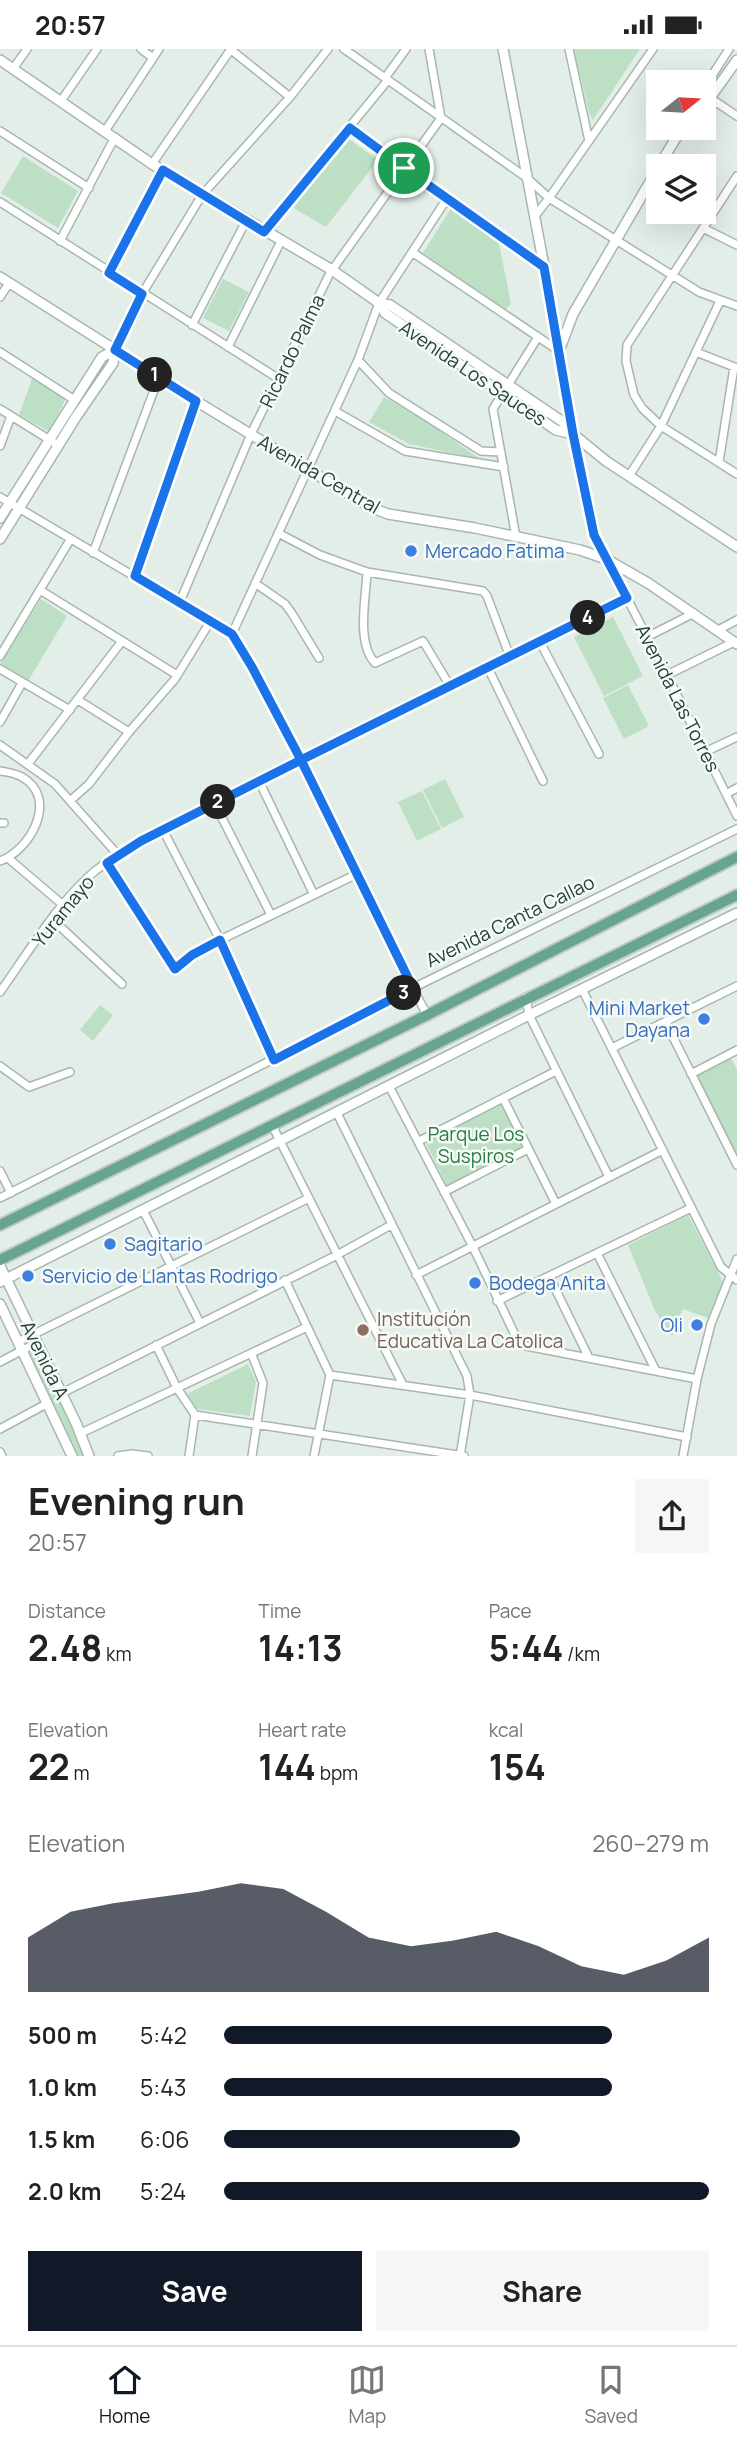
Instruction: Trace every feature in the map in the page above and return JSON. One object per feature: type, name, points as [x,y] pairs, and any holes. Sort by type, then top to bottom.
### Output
[{"type":"main road","points":[[0,1226],[427,1015],[737,857]]},
{"type":"main road","points":[[0,1259],[737,895]]},
{"type":"street","points":[[13,69],[27,49]]},
{"type":"street","points":[[61,101],[97,49]]},
{"type":"street","points":[[141,49],[153,58]]},
{"type":"street","points":[[105,131],[159,49]]},
{"type":"street","points":[[152,164],[231,49],[290,97]]},
{"type":"street","points":[[0,518],[113,363],[115,350],[142,294],[202,195],[290,97],[328,49]]},
{"type":"street","points":[[344,49],[527,179],[549,198],[699,292],[737,306]]},
{"type":"street","points":[[264,232],[350,128],[406,49]]},
{"type":"street","points":[[429,49],[441,118]]},
{"type":"street","name":"Avenida Las Torres","points":[[503,49],[594,535],[737,816]]},
{"type":"street","points":[[569,49],[589,142]]},
{"type":"street","points":[[535,216],[653,49]]},
{"type":"street","points":[[716,70],[729,49]]},
{"type":"street","name":"Avenida Los Sauces","points":[[0,60],[152,164],[332,270],[379,303],[390,305],[505,390],[562,422],[573,434],[629,476],[737,547]]},
{"type":"street","points":[[716,87],[737,60]]},
{"type":"street","points":[[716,103],[737,116]]},
{"type":"street","name":"Ricardo Palma","points":[[179,604],[251,434],[332,270],[441,118]]},
{"type":"street","points":[[350,128],[446,200],[544,267]]},
{"type":"street","points":[[0,131],[89,188]]},
{"type":"street","points":[[60,241],[115,138]]},
{"type":"street","points":[[109,273],[163,170]]},
{"type":"street","points":[[737,176],[627,345],[625,353],[634,395],[642,408],[661,426],[737,474]]},
{"type":"street","points":[[412,252],[559,351],[573,314],[646,189]]},
{"type":"street","points":[[232,634],[358,360],[379,303],[446,200]]},
{"type":"street","points":[[0,202],[279,379]]},
{"type":"street","points":[[192,325],[246,221]]},
{"type":"street","points":[[703,228],[737,245]]},
{"type":"street","points":[[228,347],[281,241]]},
{"type":"street","name":"Avenida Central","points":[[0,277],[196,401],[370,506],[388,514],[580,550],[606,559],[648,583],[735,643]]},
{"type":"street","points":[[0,297],[9,283]]},
{"type":"street","points":[[629,476],[661,426],[720,301]]},
{"type":"street","points":[[516,537],[494,409],[538,337]]},
{"type":"street","points":[[0,539],[54,442],[74,399],[102,357],[115,350]]},
{"type":"street","points":[[0,352],[74,399]]},
{"type":"street","points":[[696,352],[735,367],[719,463]]},
{"type":"street","points":[[358,360],[390,393],[481,451],[500,452]]},
{"type":"street","points":[[93,553],[159,377]]},
{"type":"street","points":[[135,576],[196,401]]},
{"type":"street","points":[[0,409],[54,442]]},
{"type":"street","points":[[335,411],[405,451],[504,467]]},
{"type":"street","points":[[0,446],[12,416]]},
{"type":"street","points":[[0,497],[232,634],[301,760],[427,1015]]},
{"type":"street","points":[[278,533],[320,555],[367,572],[479,590],[487,596],[510,657]]},
{"type":"street","points":[[0,656],[70,540]]},
{"type":"street","points":[[367,572],[364,641],[372,660],[375,663],[423,641],[450,687]]},
{"type":"street","points":[[255,583],[285,604],[318,658]]},
{"type":"street","points":[[40,590],[177,675]]},
{"type":"street","name":"Yuramayo","points":[[0,992],[63,905],[93,873],[118,855],[259,781],[627,598]]},
{"type":"street","points":[[647,637],[694,613]]},
{"type":"street","points":[[718,629],[737,620]]},
{"type":"street","points":[[70,801],[89,784],[177,675],[210,622]]},
{"type":"street","points":[[28,764],[122,641]]},
{"type":"street","points":[[540,642],[599,754]]},
{"type":"street","points":[[667,675],[735,643]]},
{"type":"street","points":[[488,668],[543,781]]},
{"type":"street","points":[[0,670],[70,710]]},
{"type":"street","points":[[0,722],[22,683]]},
{"type":"street","points":[[78,700],[129,732]]},
{"type":"street","points":[[705,752],[737,737]]},
{"type":"street","points":[[0,745],[55,784],[118,855]]},
{"type":"street","points":[[0,771],[25,778],[37,791],[41,807],[27,841],[4,860],[63,905]]},
{"type":"street","points":[[259,781],[314,895]]},
{"type":"street","points":[[726,794],[737,788]]},
{"type":"street","points":[[215,804],[271,915]]},
{"type":"street","name":"Avenida Canta Callao","points":[[0,1198],[413,988],[737,829]]},
{"type":"street","points":[[163,830],[220,940],[274,1060]]},
{"type":"street","points":[[107,863],[175,969],[192,955],[220,940],[357,874]]},
{"type":"street","points":[[3,1280],[737,913]]},
{"type":"street","points":[[53,920],[122,984]]},
{"type":"street","points":[[612,1048],[737,986]]},
{"type":"street","points":[[582,989],[721,1267],[734,1278]]},
{"type":"street","points":[[526,997],[529,1015],[608,1177]]},
{"type":"street","points":[[666,1023],[737,1165]]},
{"type":"street","points":[[691,1074],[737,1050]]},
{"type":"street","points":[[0,1066],[29,1087],[71,1072]]},
{"type":"street","points":[[419,1141],[556,1071]]},
{"type":"street","points":[[389,1086],[517,1339],[526,1346],[697,1379]]},
{"type":"street","points":[[503,1098],[556,1204]]},
{"type":"street","points":[[195,1415],[462,1456],[470,1395],[467,1376],[337,1113]]},
{"type":"street","points":[[272,1125],[402,1385]]},
{"type":"street","points":[[444,1192],[528,1149]]},
{"type":"street","points":[[416,1275],[663,1150]]},
{"type":"street","points":[[0,1171],[11,1193]]},
{"type":"street","points":[[0,1362],[20,1346],[172,1265],[309,1198]]},
{"type":"street","points":[[497,1301],[691,1208]]},
{"type":"street","points":[[143,1210],[200,1323]]},
{"type":"street","points":[[62,1393],[338,1255],[391,1225]]},
{"type":"street","points":[[597,1253],[656,1371]]},
{"type":"street","points":[[683,1456],[697,1379],[711,1324],[734,1278],[737,1259]]},
{"type":"street","name":"Avenida A","points":[[0,1266],[3,1280],[62,1393],[89,1456]]},
{"type":"street","points":[[549,1276],[589,1358]]},
{"type":"street","points":[[285,1280],[330,1375],[314,1456]]},
{"type":"street","name":"Avenida A","points":[[0,1304],[72,1456]]},
{"type":"street","points":[[81,1433],[307,1327]]},
{"type":"street","points":[[156,1345],[177,1388],[195,1415],[190,1456]]},
{"type":"street","points":[[252,1355],[263,1378],[252,1456]]},
{"type":"street","points":[[330,1375],[470,1395],[687,1437]]},
{"type":"street","points":[[0,1429],[48,1403]]},
{"type":"street","points":[[118,1456],[148,1456]]},
{"type":"green space","points":[[574,49],[640,49],[593,120],[589,113]]},
{"type":"green space","points":[[349,139],[378,160],[326,227],[292,207]]},
{"type":"green space","points":[[23,156],[78,191],[58,228],[1,193]]},
{"type":"green space","points":[[451,208],[499,243],[511,304],[505,310],[423,253]]},
{"type":"green space","points":[[223,279],[249,292],[229,331],[203,318]]},
{"type":"green space","points":[[33,376],[66,398],[50,432],[19,415]]},
{"type":"green space","points":[[384,397],[424,420],[480,459],[409,444],[369,422]]},
{"type":"green space","points":[[41,599],[67,616],[28,681],[0,663]]},
{"type":"green space","points":[[613,617],[643,676],[604,696],[574,637]]},
{"type":"green space","points":[[628,685],[649,726],[624,739],[603,698]]},
{"type":"green space","points":[[445,779],[464,817],[442,828],[423,790]]},
{"type":"green space","points":[[422,791],[441,829],[417,841],[398,802]]},
{"type":"green space","points":[[100,1005],[113,1015],[93,1041],[80,1030]]},
{"type":"green space","points":[[730,1056],[737,1070],[737,1157],[696,1074]]},
{"type":"green space","name":"Parque Los Suspiros","points":[[504,1102],[526,1148],[448,1188],[425,1141]]},
{"type":"green space","points":[[688,1215],[723,1282],[708,1318],[683,1309],[672,1336],[655,1311],[628,1245]]},
{"type":"green space","points":[[36,1349],[77,1432],[84,1456],[77,1456],[28,1353]]},
{"type":"green space","points":[[248,1364],[256,1382],[250,1416],[197,1409],[187,1394]]},
{"type":"place","name":"Mercado Fatima","points":[[411,551]]},
{"type":"place","name":"Mini Market Dayana","points":[[704,1019]]},
{"type":"place","name":"Sagitario","points":[[110,1244]]},
{"type":"place","name":"Servicio de Llantas Rodrigo","points":[[28,1276]]},
{"type":"place","name":"Bodega Anita","points":[[475,1283]]},
{"type":"place","name":"Oli","points":[[697,1325]]},
{"type":"place","name":"Institución Educativa La Catolica","points":[[363,1330]]},
{"type":"route","points":[[404,168],[350,128],[264,232],[163,170],[109,273],[142,294],[115,350],[196,401],[135,576],[232,634],[301,760],[141,841],[107,863],[175,969],[192,955],[220,940],[274,1060],[413,988],[301,760],[627,598],[594,535],[573,434],[544,267],[404,168]]}]
